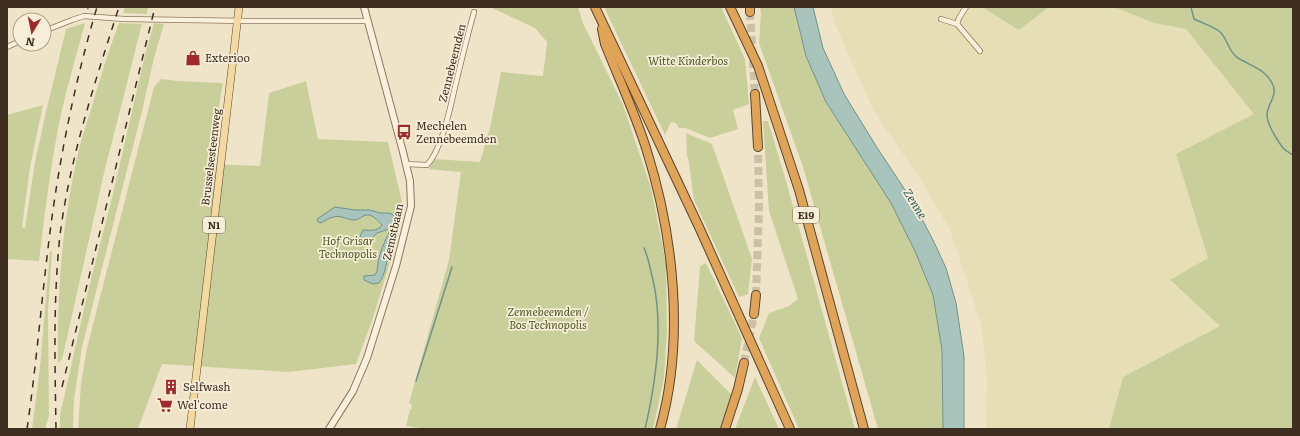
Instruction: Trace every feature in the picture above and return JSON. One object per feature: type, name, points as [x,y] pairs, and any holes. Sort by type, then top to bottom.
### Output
[{"type":"highway","name":"E19","points":[[730,7],[758,66],[799,190],[864,429]]},
{"type":"highway","points":[[597,11],[605,44],[646,148],[660,198],[667,233],[672,278],[674,317],[673,354],[669,385],[660,429]]},
{"type":"highway","points":[[597,11],[699,227],[790,429]]},
{"type":"highway","points":[[755,94],[758,147]]},
{"type":"highway","points":[[754,314],[756,295]]},
{"type":"highway","points":[[725,429],[736,396],[744,363]]},
{"type":"main road","name":"Brusselsesteenweg","points":[[190,429],[239,7]]},
{"type":"street","name":"Zemstbaan","points":[[329,429],[342,410],[356,384],[370,348],[386,298],[411,206],[410,186],[406,164],[364,7]]},
{"type":"street","points":[[957,24],[966,7]]},
{"type":"street","name":"Zennebeemden","points":[[406,164],[427,165],[430,162],[439,142],[447,121],[474,12]]},
{"type":"street","points":[[52,28],[84,16],[124,19],[368,21]]},
{"type":"street","points":[[940,19],[957,24],[980,51]]},
{"type":"shaded area","points":[[831,7],[982,7],[1019,30],[1049,7],[1114,7],[1154,23],[1186,29],[1255,114],[1176,154],[1208,258],[1170,281],[1220,326],[1123,377],[1109,429],[986,429],[987,378],[981,324],[950,230],[920,179],[873,110],[835,24]]},
{"type":"green space","points":[[125,7],[148,7],[147,14],[123,13]]},
{"type":"green space","name":"Zennebeemden / Bos Technopolis","points":[[484,7],[578,7],[583,23],[623,105],[651,188],[666,264],[667,330],[664,378],[653,429],[427,429],[406,426],[412,404],[409,403],[449,260],[461,172],[415,168],[429,169],[434,159],[480,162],[490,128],[501,72],[543,76],[547,42],[535,28],[492,8]]},
{"type":"green space","name":"Witte Kinderbos","points":[[604,7],[721,7],[745,59],[749,104],[733,110],[738,129],[710,138],[685,128],[679,128],[676,123],[671,122],[665,135]]},
{"type":"green space","points":[[760,7],[794,7],[806,56],[891,203],[916,251],[933,295],[942,350],[943,429],[878,429],[803,167],[759,43]]},
{"type":"green space","points":[[982,7],[1049,7],[1019,30]]},
{"type":"green space","points":[[1114,7],[1293,7],[1293,429],[1109,429],[1123,377],[1220,326],[1170,280],[1208,258],[1176,154],[1254,114],[1186,29],[1154,23]]},
{"type":"green space","points":[[85,23],[57,132],[48,187],[39,261],[7,259],[7,115],[43,105],[30,167],[22,227],[25,228],[35,162],[66,29]]},
{"type":"green space","points":[[119,23],[142,24],[103,177],[65,347],[62,359],[58,363],[58,310],[64,232],[68,206],[82,137]]},
{"type":"green space","points":[[154,23],[164,24],[154,58],[82,347],[74,399],[73,429],[60,429],[60,415],[89,287]]},
{"type":"green space","name":"Hof Grisar Technopolis","points":[[161,79],[223,83],[209,164],[260,166],[269,93],[306,81],[318,139],[388,142],[402,202],[400,224],[395,246],[372,321],[356,364],[288,372],[162,364],[138,429],[78,429],[81,384],[87,348],[154,87]]},
{"type":"green space","points":[[763,121],[768,121],[786,181],[855,429],[799,429],[759,338],[769,313],[789,306],[798,299],[769,211]]},
{"type":"green space","points":[[686,133],[712,144],[752,259],[748,294],[739,297],[694,200],[687,157]]},
{"type":"green space","points":[[50,251],[52,252],[48,312],[49,416],[45,429],[32,429],[40,367]]},
{"type":"green space","points":[[706,263],[742,338],[735,378],[694,341],[700,266]]},
{"type":"green space","points":[[697,360],[732,395],[720,429],[676,429]]},
{"type":"green space","points":[[755,377],[779,429],[735,429]]},
{"type":"water","name":"Zenne","points":[[794,7],[813,7],[823,48],[844,94],[913,202],[946,268],[956,303],[964,356],[964,429],[943,429],[942,350],[933,295],[915,251],[891,203],[826,102],[806,56]]},
{"type":"water","points":[[335,207],[388,213],[392,214],[397,219],[395,230],[391,235],[391,243],[384,272],[379,283],[373,284],[364,280],[364,276],[376,274],[389,229],[377,233],[370,240],[363,241],[360,236],[363,230],[376,230],[382,225],[369,215],[365,215],[354,220],[336,217],[321,223],[318,222],[317,219]]},
{"type":"waterway","points":[[1191,7],[1194,19],[1219,31],[1232,52],[1238,58],[1262,71],[1269,78],[1274,88],[1274,92],[1267,119],[1283,148],[1293,155]]},
{"type":"waterway","points":[[644,248],[653,280],[658,317],[655,374],[645,429]]},
{"type":"waterway","points":[[416,381],[452,267]]},
{"type":"tunnel","points":[[750,12],[755,94]]},
{"type":"tunnel","points":[[756,295],[759,208],[758,147]]},
{"type":"tunnel","points":[[744,363],[754,314]]},
{"type":"railway","points":[[27,429],[50,231],[58,178],[78,79],[97,7]]},
{"type":"railway","points":[[56,429],[55,308],[60,235],[64,206],[84,120],[119,7]]},
{"type":"railway","points":[[62,387],[155,7]]},
{"type":"place","name":"Exterioo","points":[[193,58]]},
{"type":"place","name":"Mechelen Zennebeemden","points":[[404,132]]},
{"type":"place","name":"Selfwash","points":[[171,387]]},
{"type":"place","name":"Wel'come","points":[[165,405]]}]
